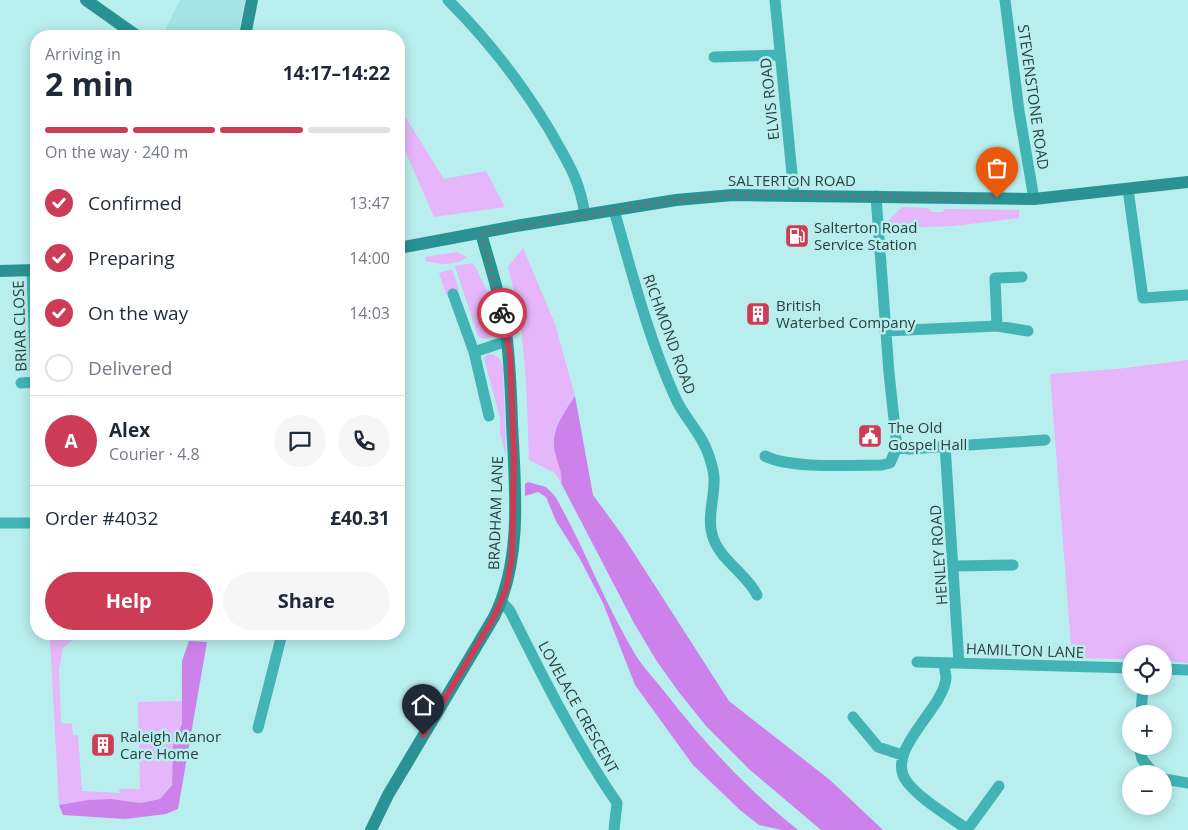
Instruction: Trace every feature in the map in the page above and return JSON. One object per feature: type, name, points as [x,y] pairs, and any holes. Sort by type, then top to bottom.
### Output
[{"type":"main road","points":[[86,0],[128,30]]},
{"type":"main road","points":[[246,30],[252,0]]},
{"type":"main road","name":"SALTERTON ROAD","points":[[405,247],[676,200],[733,195],[794,194],[1034,199],[1188,182]]},
{"type":"main road","name":"BRADHAM LANE","points":[[371,830],[388,795],[502,602],[512,557],[514,458],[507,341],[505,322],[481,233]]},
{"type":"main road","points":[[0,271],[30,270]]},
{"type":"street","points":[[448,0],[481,33],[510,68],[534,103],[575,174],[586,216]]},
{"type":"street","name":"ELVIS ROAD","points":[[775,0],[794,194]]},
{"type":"street","name":"STEVENSTONE ROAD","points":[[1005,0],[1019,111],[1034,199]]},
{"type":"street","points":[[714,56],[780,55]]},
{"type":"street","points":[[1128,189],[1143,298],[1188,295]]},
{"type":"street","points":[[765,456],[775,461],[792,463],[882,465],[890,463],[897,447],[876,196]]},
{"type":"street","name":"RICHMOND ROAD","points":[[614,210],[646,321],[675,397],[687,419],[698,431],[708,454],[714,476],[712,534],[719,548],[750,582],[757,594]]},
{"type":"street","points":[[997,326],[995,278],[1022,277]]},
{"type":"street","points":[[453,294],[474,352],[489,416]]},
{"type":"street","points":[[886,330],[997,326],[1028,330]]},
{"type":"street","points":[[474,352],[507,341]]},
{"type":"street","name":"BRIAR CLOSE","points":[[21,383],[30,382]]},
{"type":"street","points":[[897,447],[909,448],[1045,440]]},
{"type":"street","name":"HENLEY ROAD","points":[[945,445],[955,566],[960,663]]},
{"type":"street","points":[[0,523],[30,523]]},
{"type":"street","points":[[955,566],[1013,565]]},
{"type":"street","name":"LOVELACE CRESCENT","points":[[502,602],[510,610],[553,698],[586,758],[617,804],[614,830]]},
{"type":"street","points":[[258,728],[280,640]]},
{"type":"street","name":"HAMILTON LANE","points":[[917,662],[1122,668]]},
{"type":"street","points":[[944,663],[946,679],[940,695],[902,755],[906,781],[929,802],[967,830],[999,786]]},
{"type":"street","points":[[1172,669],[1188,670]]},
{"type":"street","points":[[853,717],[878,747],[902,755]]},
{"type":"street","points":[[1172,780],[1188,783]]},
{"type":"shaded area","points":[[180,0],[245,0],[239,30],[165,30]]},
{"type":"shaded area","points":[[405,117],[444,179],[486,171],[505,207],[434,217],[405,151]]},
{"type":"shaded area","points":[[902,207],[928,208],[931,212],[942,212],[946,209],[1019,210],[1019,218],[954,226],[887,228],[888,221]]},
{"type":"shaded area","points":[[523,248],[555,324],[575,396],[561,417],[555,432],[554,448],[561,473],[561,483],[555,473],[529,460],[525,362],[519,314],[508,267]]},
{"type":"shaded area","points":[[457,252],[467,257],[458,262],[447,264],[426,261],[425,257]]},
{"type":"shaded area","points":[[473,263],[493,307],[497,325],[496,333],[489,338],[483,339],[478,336],[455,266]]},
{"type":"shaded area","points":[[452,269],[459,290],[446,294],[439,273]]},
{"type":"shaded area","points":[[488,354],[498,358],[503,368],[506,456],[500,432],[500,418],[484,358]]},
{"type":"shaded area","points":[[1188,360],[1188,663],[1172,662],[1172,645],[1122,645],[1122,659],[1072,658],[1050,374],[1117,369]]},
{"type":"shaded area","points":[[575,396],[593,495],[623,536],[729,701],[830,780],[883,830],[821,830],[749,769],[706,726],[656,660],[634,623],[561,483],[561,473],[554,448],[555,432]]},
{"type":"shaded area","points":[[528,482],[546,487],[555,496],[635,655],[727,765],[798,830],[782,830],[759,825],[740,810],[693,765],[635,685],[603,603],[580,559],[556,521],[546,497],[538,492],[525,496],[525,484]]},
{"type":"shaded area","points":[[50,640],[73,640],[63,648],[59,669],[61,723],[72,724],[73,735],[78,735],[82,791],[120,793],[119,789],[140,789],[138,702],[183,701],[182,725],[173,746],[172,784],[160,799],[141,803],[111,799],[88,800],[59,805]]},
{"type":"shaded area","points":[[189,641],[207,642],[178,809],[166,814],[125,819],[63,815],[59,805],[88,800],[111,799],[141,803],[160,799],[172,785],[173,746],[182,724],[182,661]]},
{"type":"way so far","points":[[502,313],[481,233],[676,200],[733,195],[794,194],[997,198]]},
{"type":"place","name":"Salterton Road Service Station","points":[[797,236]]},
{"type":"place","name":"British Waterbed Company","points":[[758,314]]},
{"type":"place","name":"The Old Gospel Hall","points":[[870,436]]},
{"type":"place","name":"Raleigh Manor Care Home","points":[[103,745]]},
{"type":"route","points":[[423,735],[502,602],[512,557],[514,458],[510,354],[502,313]]}]
